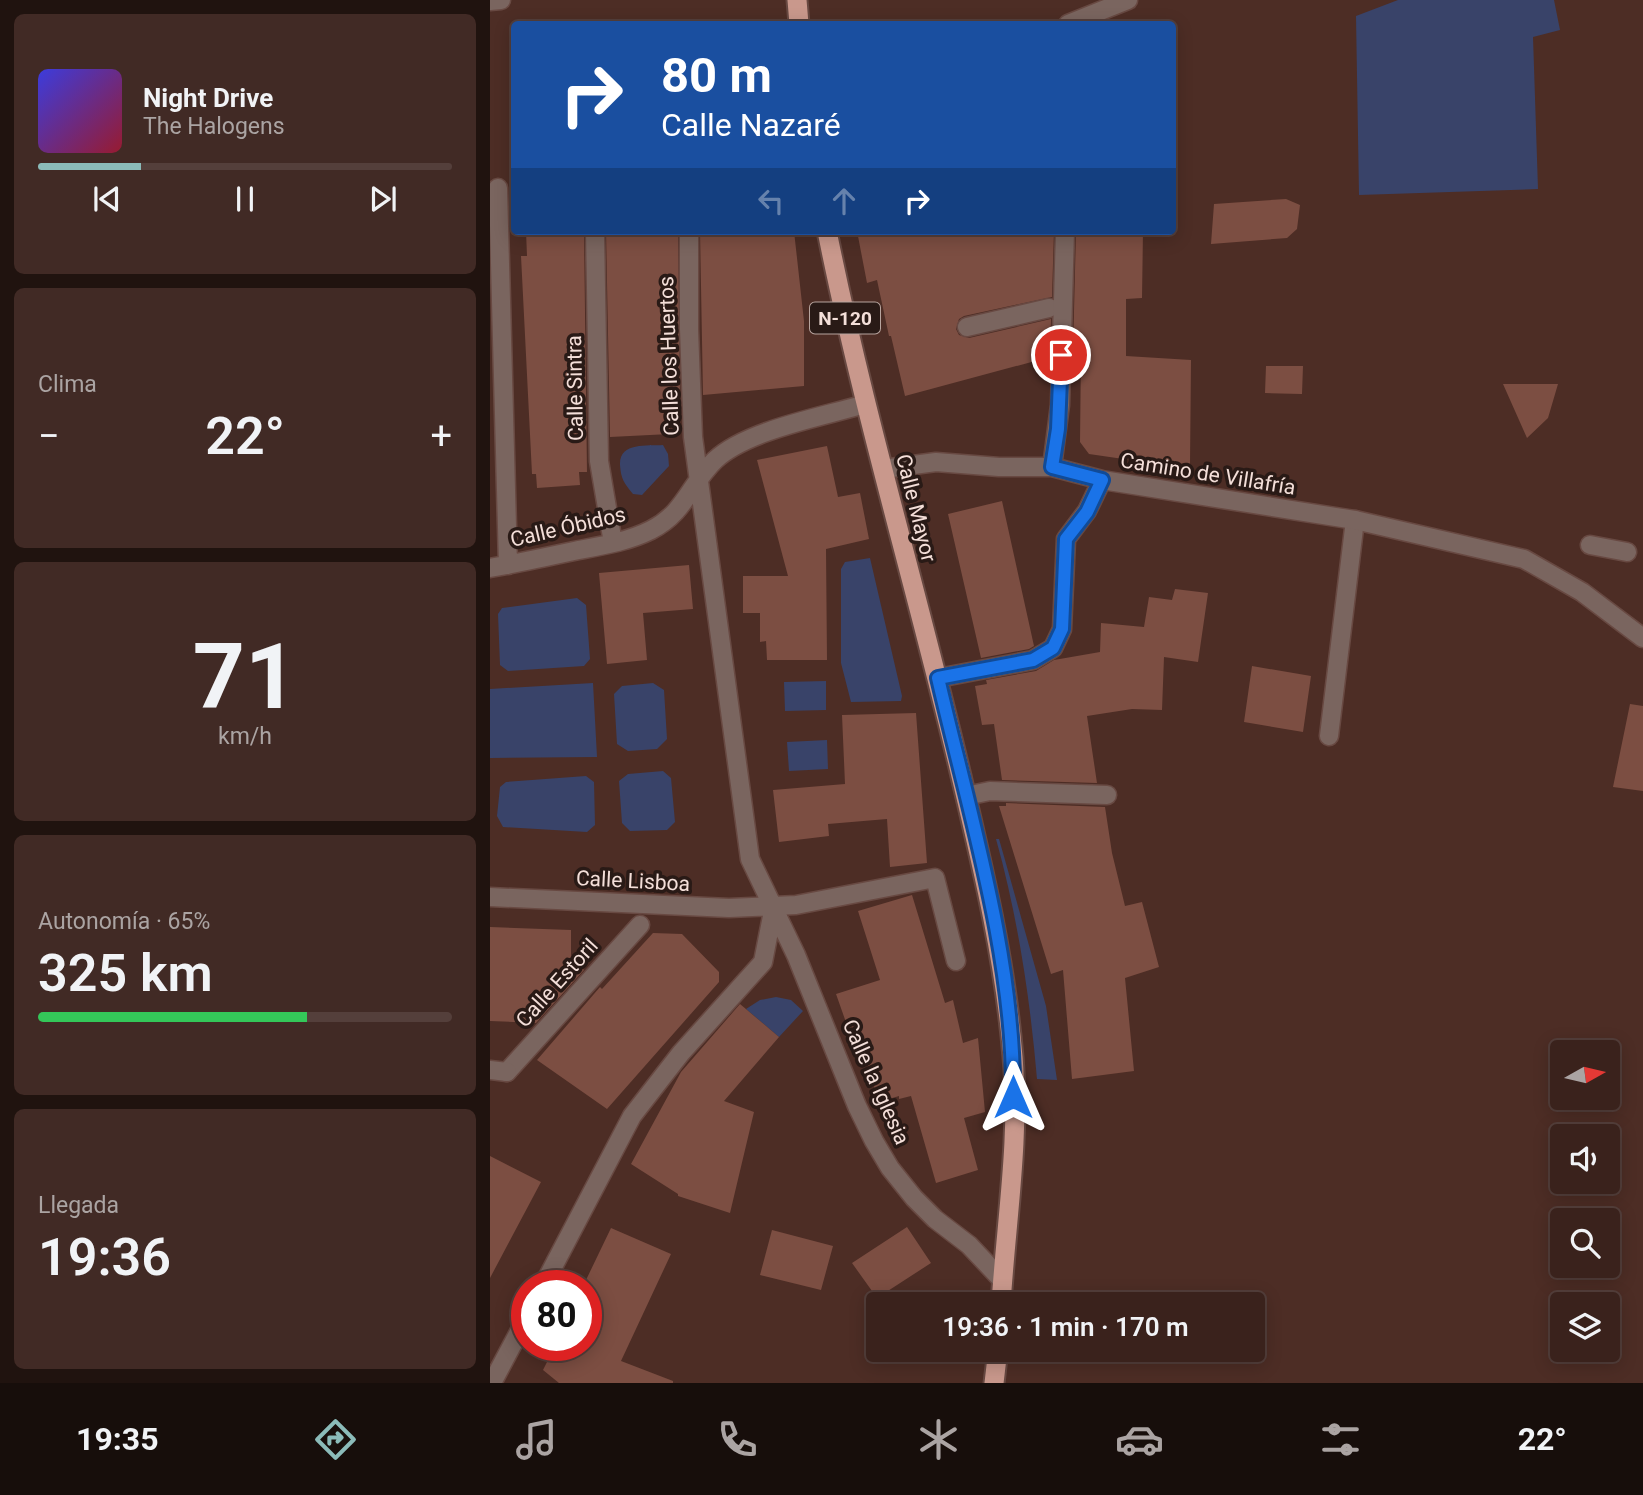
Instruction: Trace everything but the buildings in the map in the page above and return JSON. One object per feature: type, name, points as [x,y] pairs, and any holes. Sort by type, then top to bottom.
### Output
[{"type":"highway","points":[[797,0],[799,21]]},
{"type":"highway","name":"Calle Mayor","points":[[828,235],[865,404],[938,678],[994,919],[1013,1058],[1013,1151],[1002,1280]]},
{"type":"highway","name":"N-120","points":[[1002,1280],[1002,1292]]},
{"type":"highway","points":[[995,1383],[997,1362]]},
{"type":"street","points":[[490,1],[501,0]]},
{"type":"street","points":[[1076,21],[1128,0]]},
{"type":"street","points":[[501,188],[508,565]]},
{"type":"street","name":"Calle Sintra","points":[[595,235],[599,461],[613,543]]},
{"type":"street","name":"Calle los Huertos","points":[[689,235],[690,385],[699,480]]},
{"type":"street","points":[[1052,467],[1060,405],[1065,235]]},
{"type":"street","points":[[967,327],[1049,308]]},
{"type":"street","name":"Calle Óbidos","points":[[490,568],[613,543],[650,531],[669,520],[715,460],[733,446],[809,419],[865,404]]},
{"type":"street","name":"Camino de Villafría","points":[[883,468],[936,462],[999,467],[1052,467],[1102,480],[1355,520],[1524,559],[1583,592],[1643,638]]},
{"type":"street","name":"Calle la Iglesia","points":[[699,480],[750,859],[796,955],[874,1142],[890,1168],[921,1205],[934,1219],[970,1245],[1002,1280]]},
{"type":"street","points":[[938,678],[1033,660],[1053,648],[1062,629],[1066,539],[1087,512],[1102,480]]},
{"type":"street","points":[[1328,736],[1355,520]]},
{"type":"street","points":[[1590,545],[1627,552]]},
{"type":"street","points":[[966,796],[990,791],[1107,795]]},
{"type":"street","points":[[551,1270],[632,1116],[681,1053],[762,962],[774,906],[796,905],[935,878],[956,961]]},
{"type":"street","name":"Calle Lisboa","points":[[490,898],[729,908],[774,906]]},
{"type":"street","name":"Calle Estoril","points":[[499,1071],[640,925]]},
{"type":"street","points":[[492,1383],[511,1347]]},
{"type":"shaded area","points":[[1398,0],[1554,0],[1560,30],[1533,37],[1538,189],[1359,195],[1356,16]]},
{"type":"shaded area","points":[[663,445],[668,454],[669,466],[642,495],[633,494],[621,474],[620,465],[624,452],[635,447]]},
{"type":"shaded area","points":[[870,558],[901,701],[851,702],[841,663],[841,569],[845,562]]},
{"type":"shaded area","points":[[577,598],[586,605],[590,659],[584,666],[508,671],[500,665],[498,614],[502,608]]},
{"type":"shaded area","points":[[826,681],[826,710],[785,711],[784,682]]},
{"type":"shaded area","points":[[593,683],[597,757],[490,758],[490,689]]},
{"type":"shaded area","points":[[653,683],[664,690],[667,739],[657,749],[628,751],[617,744],[614,694],[622,686]]},
{"type":"shaded area","points":[[827,740],[828,769],[789,771],[787,742]]},
{"type":"shaded area","points":[[663,771],[671,778],[675,822],[667,830],[630,831],[622,823],[619,781],[628,774]]},
{"type":"shaded area","points":[[586,776],[594,782],[595,825],[587,832],[503,827],[497,816],[500,787],[506,782]]},
{"type":"shaded area","points":[[996,839],[999,839],[1046,1006],[1057,1080],[1037,1079],[1022,958]]},
{"type":"shaded area","points":[[776,997],[791,1000],[803,1011],[779,1037],[746,1009],[760,1000]]},
{"type":"route","points":[[1013,1097],[1009,1018],[994,919],[938,678],[1033,660],[1053,648],[1062,629],[1066,539],[1087,512],[1102,480],[1052,467],[1060,405],[1061,355]]}]
